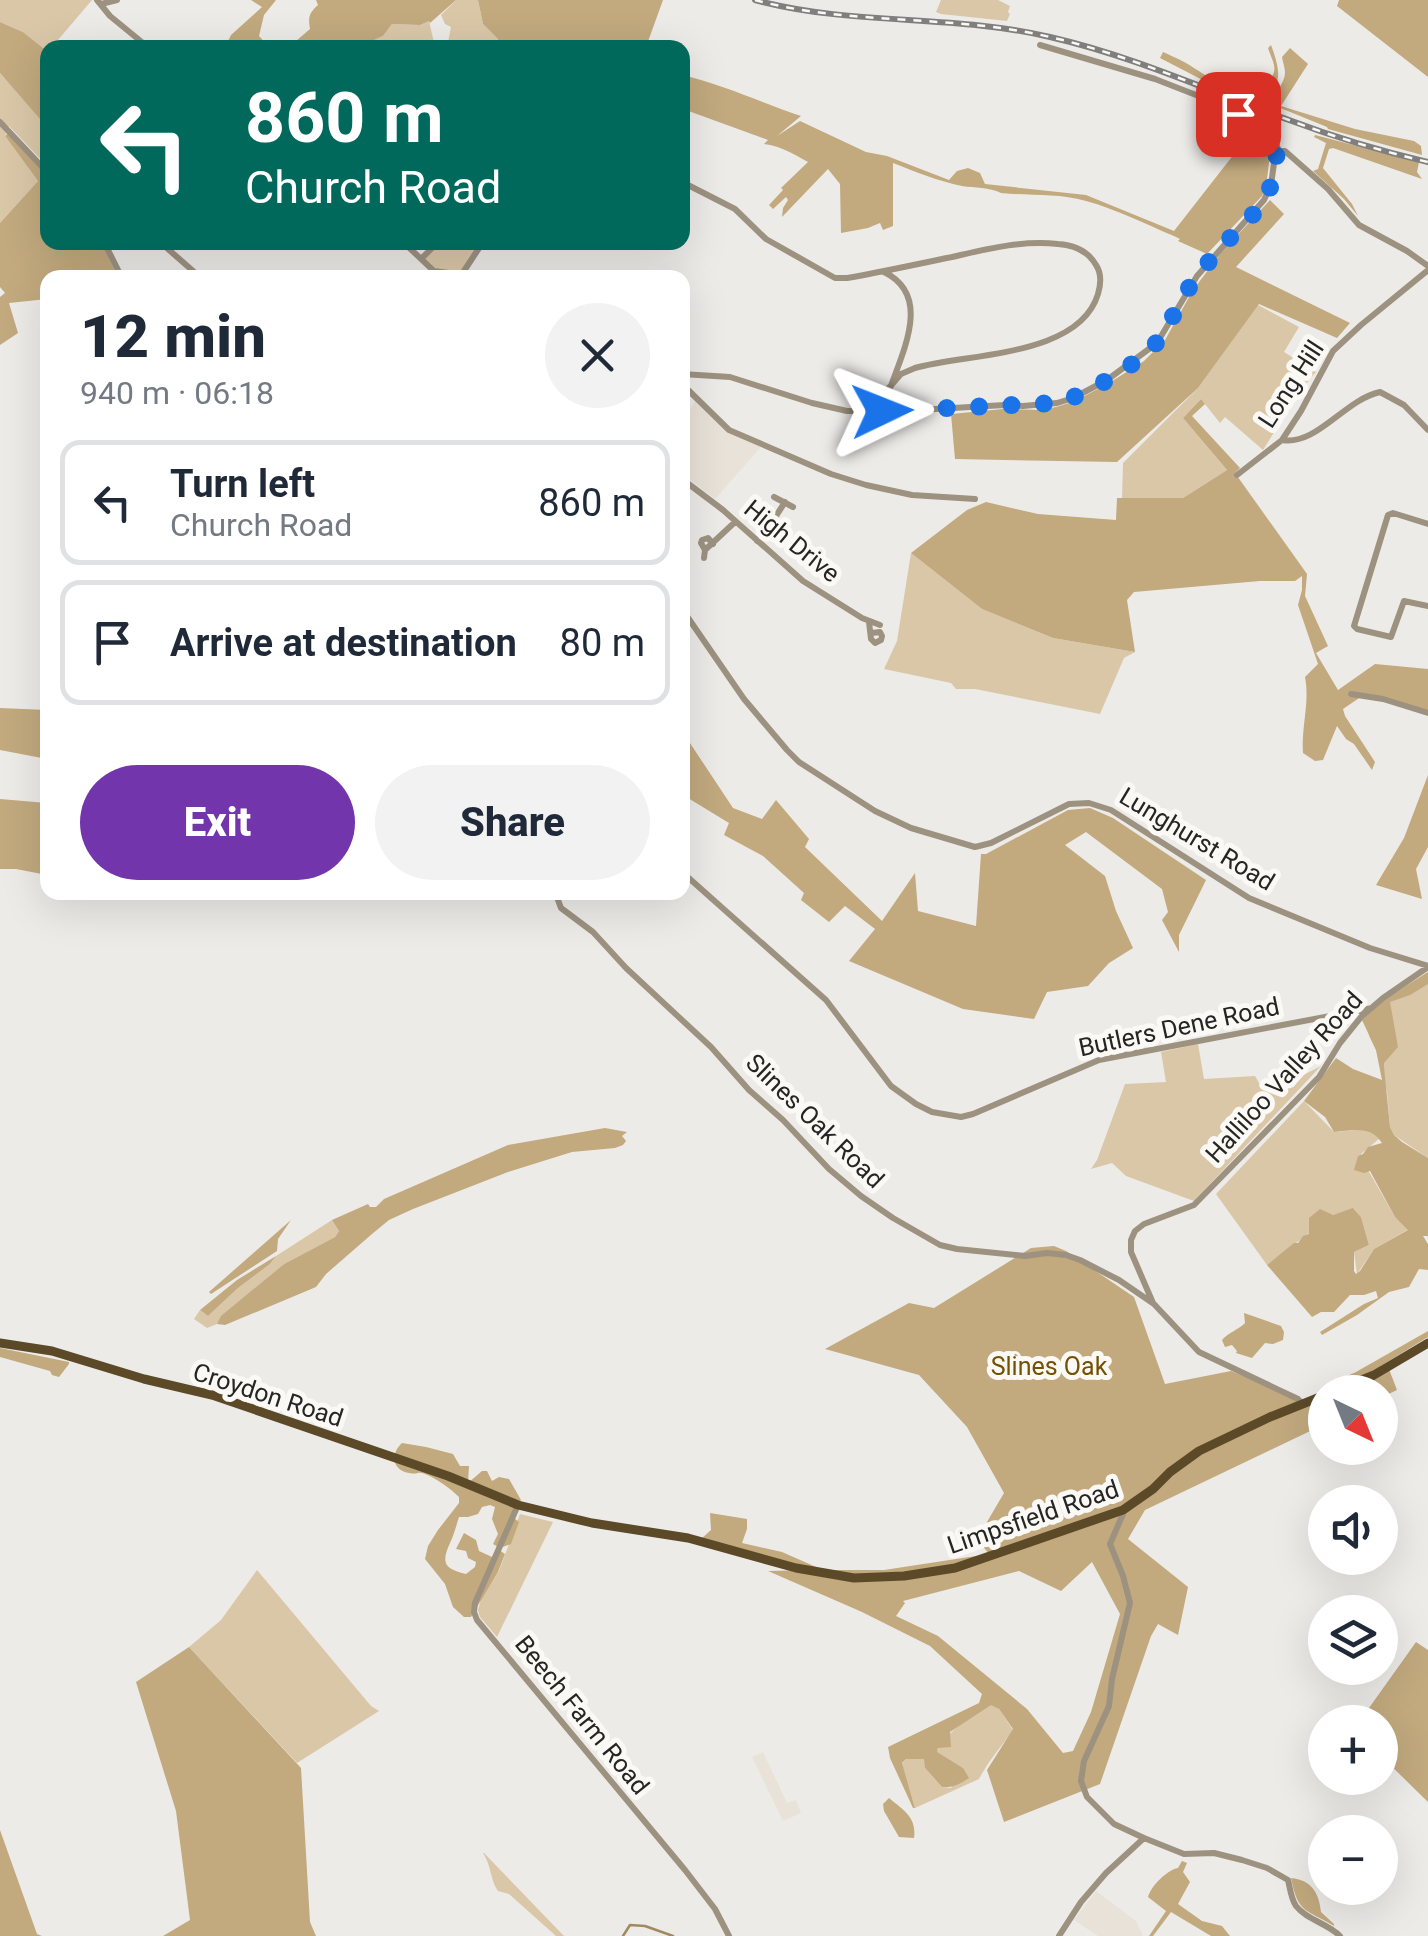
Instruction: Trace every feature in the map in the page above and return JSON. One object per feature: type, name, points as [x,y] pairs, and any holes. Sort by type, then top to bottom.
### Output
[{"type":"main road","name":"Croydon Road","points":[[0,1342],[52,1351],[212,1395],[518,1504]]},
{"type":"main road","points":[[1374,1375],[1428,1344]]},
{"type":"main road","points":[[1302,1404],[1308,1402]]},
{"type":"main road","name":"Limpsfield Road","points":[[518,1504],[592,1523],[688,1538],[796,1568],[854,1578],[904,1576],[955,1568],[1123,1510],[1199,1451],[1302,1404]]},
{"type":"street","points":[[99,2],[117,0]]},
{"type":"street","points":[[99,2],[139,40]]},
{"type":"street","points":[[1040,44],[1155,78],[1238,114],[1315,177],[1358,225],[1425,268]]},
{"type":"street","points":[[0,122],[40,164]]},
{"type":"street","points":[[690,374],[730,377],[846,411],[1057,403],[1073,398],[1107,380],[1161,338],[1197,276],[1266,196],[1278,148]]},
{"type":"street","points":[[690,186],[735,209],[766,239],[829,276],[847,278],[1009,245],[1042,243],[1063,244],[1086,253],[1096,264],[1101,281],[1096,300],[1084,319],[1056,338],[915,368],[901,374],[887,390]]},
{"type":"street","points":[[169,250],[193,270]]},
{"type":"street","points":[[411,250],[433,270]]},
{"type":"street","points":[[421,259],[430,250]]},
{"type":"street","name":"Long Hill","points":[[1237,475],[1282,440],[1333,352],[1425,268]]},
{"type":"street","points":[[882,272],[902,286],[911,309],[904,349],[882,411]]},
{"type":"street","points":[[690,392],[729,430],[832,474],[912,495],[975,499]]},
{"type":"street","points":[[1282,440],[1307,438],[1363,398],[1380,392],[1404,406],[1428,430]]},
{"type":"street","name":"High Drive","points":[[690,485],[804,581],[880,625]]},
{"type":"street","points":[[757,540],[789,505],[774,497]]},
{"type":"street","points":[[1428,524],[1393,513],[1388,516],[1353,624],[1357,629],[1391,637],[1405,601],[1428,606]]},
{"type":"street","points":[[704,554],[736,522]]},
{"type":"street","name":"Lunghurst Road","points":[[690,621],[744,699],[786,750],[799,762],[899,823],[976,847],[1069,804],[1100,805],[1249,898],[1381,952],[1428,966]]},
{"type":"street","points":[[869,622],[872,633]]},
{"type":"street","points":[[1351,694],[1383,699],[1428,714]]},
{"type":"street","name":"Butlers Dene Road","points":[[690,879],[826,1000],[891,1086],[916,1104],[941,1114],[974,1114],[1099,1060],[1372,1008]]},
{"type":"street","name":"Slines Oak Road","points":[[558,900],[561,908],[588,927],[829,1168],[893,1218],[940,1245],[957,1249],[1025,1256],[1066,1255],[1146,1296],[1200,1352],[1302,1404]]},
{"type":"street","name":"Halliloo Valley Road","points":[[1146,1296],[1131,1252],[1134,1231],[1194,1205],[1319,1076],[1340,1042],[1372,1008],[1428,966]]},
{"type":"street","name":"Beech Farm Road","points":[[518,1504],[475,1603],[477,1620],[694,1882],[729,1936]]},
{"type":"street","points":[[1123,1510],[1110,1544],[1128,1591],[1128,1614],[1108,1706],[1084,1761],[1082,1781],[1087,1797],[1114,1824],[1184,1854],[1214,1853],[1267,1868],[1288,1880],[1294,1904],[1340,1936]]},
{"type":"street","points":[[1059,1936],[1080,1902],[1144,1838]]},
{"type":"shaded area","points":[[0,0],[92,0],[58,40],[40,40],[40,45],[23,32],[0,22]]},
{"type":"shaded area","points":[[456,0],[478,0],[483,24],[498,39],[448,40],[451,27],[441,15]]},
{"type":"shaded area","points":[[941,0],[998,0],[1010,6],[1010,14],[1007,21],[941,14],[936,12]]},
{"type":"shaded area","points":[[429,21],[433,40],[373,40],[383,36],[392,24],[420,25]]},
{"type":"shaded area","points":[[0,73],[40,118],[40,159],[9,126],[5,136],[38,181],[0,223]]},
{"type":"shaded area","points":[[433,250],[476,250],[462,270],[437,269],[424,258]]},
{"type":"shaded area","points":[[1258,305],[1299,327],[1284,352],[1316,372],[1293,394],[1295,399],[1263,450],[1225,417],[1220,423],[1201,399],[1183,418],[1227,470],[1183,498],[1122,498],[1123,463],[1198,388]]},
{"type":"shaded area","points":[[695,401],[727,432],[761,447],[715,499],[690,479],[690,409]]},
{"type":"shaded area","points":[[911,553],[982,609],[1053,638],[1135,652],[1124,658],[1100,714],[975,689],[956,689],[951,683],[884,669],[897,641]]},
{"type":"shaded area","points":[[1428,972],[1428,1158],[1394,1135],[1390,1127],[1387,1092],[1369,1036],[1384,1000]]},
{"type":"shaded area","points":[[1198,1044],[1204,1079],[1255,1076],[1262,1088],[1276,1089],[1321,1066],[1194,1201],[1126,1176],[1112,1163],[1091,1169],[1125,1084],[1166,1082],[1161,1052]]},
{"type":"shaded area","points":[[1304,1101],[1334,1132],[1367,1129],[1380,1138],[1361,1154],[1355,1169],[1368,1170],[1395,1217],[1409,1229],[1374,1249],[1357,1274],[1354,1252],[1369,1245],[1361,1217],[1354,1209],[1333,1215],[1267,1265],[1216,1194]]},
{"type":"shaded area","points":[[332,1220],[339,1231],[335,1237],[284,1264],[217,1324],[207,1328],[194,1319],[200,1310],[208,1316],[276,1256]]},
{"type":"shaded area","points":[[520,1514],[553,1522],[497,1637],[478,1610],[499,1571]]},
{"type":"shaded area","points":[[257,1570],[379,1711],[297,1763],[189,1647],[221,1620]]},
{"type":"shaded area","points":[[991,1704],[1013,1730],[979,1779],[915,1808],[902,1764],[906,1759],[925,1759],[925,1768],[942,1787],[951,1788],[963,1768],[936,1753],[953,1731]]},
{"type":"shaded area","points":[[763,1752],[787,1803],[796,1800],[801,1813],[783,1821],[752,1757]]},
{"type":"shaded area","points":[[483,1853],[564,1936],[556,1936],[509,1894],[498,1891]]},
{"type":"shaded area","points":[[1096,1891],[1136,1921],[1143,1936],[1098,1936],[1074,1920]]},
{"type":"green space","points":[[251,0],[276,0],[264,15],[259,36],[263,40],[228,40],[231,35],[262,7]]},
{"type":"green space","points":[[316,0],[456,0],[430,23],[392,24],[383,36],[374,40],[297,40],[310,29],[310,16],[318,5]]},
{"type":"green space","points":[[478,0],[663,0],[649,40],[498,40],[483,24]]},
{"type":"green space","points":[[1339,0],[1428,0],[1428,77],[1337,6]]},
{"type":"green space","points":[[0,22],[23,32],[40,45],[40,119],[0,73]]},
{"type":"green space","points":[[1271,45],[1278,74],[1275,86],[1246,98],[1160,58],[1163,52],[1221,85],[1243,89],[1265,85],[1273,75],[1268,48]]},
{"type":"green space","points":[[1290,48],[1308,64],[1281,106],[1355,129],[1414,141],[1421,146],[1422,155],[1328,129],[1258,99],[1272,94],[1282,83],[1282,57]]},
{"type":"green space","points":[[690,77],[801,116],[777,136],[800,121],[866,152],[949,180],[957,171],[968,168],[980,173],[985,184],[1086,195],[1174,231],[1252,131],[1271,147],[1262,196],[1207,254],[1174,236],[1086,201],[962,186],[893,163],[893,226],[883,230],[880,223],[841,233],[840,184],[828,169],[782,217],[786,197],[773,209],[769,205],[808,162],[764,144],[768,140],[690,112]]},
{"type":"green space","points":[[10,131],[40,166],[40,250],[105,250],[115,270],[40,270],[40,300],[9,303],[18,333],[0,345],[0,297],[5,293],[0,287],[0,223],[38,181],[5,136]]},
{"type":"green space","points":[[1315,135],[1419,162],[1417,172],[1422,179],[1329,149],[1323,168],[1358,216],[1313,171],[1318,169],[1326,143]]},
{"type":"green space","points":[[1270,200],[1284,214],[1236,267],[1350,323],[1337,338],[1259,304],[1198,388],[1117,462],[955,459],[951,414],[1056,407],[1075,401],[1144,361],[1165,340],[1193,290],[1221,253]]},
{"type":"green space","points":[[1201,399],[1205,404],[1192,416],[1240,468],[1235,473],[1307,574],[1305,596],[1328,646],[1316,653],[1338,690],[1375,664],[1428,669],[1428,710],[1365,694],[1343,709],[1375,762],[1372,770],[1337,726],[1323,760],[1315,761],[1303,753],[1305,677],[1318,664],[1298,605],[1302,576],[1295,581],[1134,592],[1127,600],[1135,652],[1053,638],[982,609],[911,553],[967,510],[986,502],[1038,514],[1116,520],[1117,498],[1183,498],[1227,470],[1183,418]]},
{"type":"green space","points":[[0,708],[40,710],[40,758],[0,750]]},
{"type":"green space","points":[[690,743],[733,808],[762,819],[776,800],[809,839],[805,847],[882,921],[915,873],[918,911],[976,926],[981,854],[1068,810],[1090,808],[1113,818],[1206,880],[1179,935],[1179,952],[1162,920],[1168,912],[1162,889],[1086,832],[1065,845],[1105,876],[1133,948],[1109,963],[1088,986],[1047,992],[1034,1019],[963,1009],[849,961],[875,929],[845,906],[829,922],[801,900],[804,893],[763,856],[724,835],[729,823],[690,799]]},
{"type":"green space","points":[[1428,775],[1428,847],[1416,869],[1422,899],[1376,885],[1404,838]]},
{"type":"green space","points":[[0,799],[40,802],[40,874],[0,869]]},
{"type":"green space","points":[[1428,972],[1428,984],[1390,1002],[1398,1047],[1384,1067],[1390,1127],[1402,1142],[1428,1158],[1428,1236],[1423,1236],[1428,1244],[1428,1270],[1419,1269],[1409,1287],[1389,1292],[1322,1335],[1320,1332],[1378,1298],[1376,1291],[1350,1295],[1334,1312],[1312,1317],[1267,1265],[1309,1234],[1309,1218],[1320,1209],[1333,1215],[1353,1208],[1361,1217],[1369,1245],[1354,1252],[1356,1274],[1374,1249],[1408,1230],[1395,1217],[1370,1171],[1354,1170],[1358,1156],[1368,1147],[1382,1143],[1378,1138],[1355,1130],[1334,1132],[1325,1117],[1304,1101],[1336,1058],[1382,1080],[1376,1050],[1362,1020],[1384,1000]]},
{"type":"green space","points":[[605,1128],[627,1132],[622,1136],[626,1141],[623,1145],[572,1152],[413,1209],[389,1220],[316,1287],[225,1325],[217,1324],[221,1316],[284,1264],[335,1237],[339,1231],[332,1220],[368,1204],[376,1207],[384,1199],[508,1145]]},
{"type":"green space","points":[[291,1220],[278,1239],[277,1251],[209,1292]]},
{"type":"green space","name":"Slines Oak","points":[[1054,1246],[1134,1297],[1165,1384],[1231,1371],[1304,1401],[1308,1399],[1308,1432],[1145,1510],[1128,1539],[1188,1587],[1178,1635],[1158,1624],[1151,1636],[1100,1784],[1004,1822],[987,1770],[1013,1729],[999,1709],[991,1705],[950,1732],[951,1747],[938,1748],[937,1752],[963,1768],[969,1778],[963,1782],[942,1787],[925,1768],[924,1759],[906,1759],[902,1763],[913,1808],[888,1747],[979,1703],[982,1694],[930,1646],[768,1571],[811,1570],[701,1539],[711,1530],[710,1513],[747,1519],[742,1543],[782,1552],[823,1570],[884,1570],[989,1554],[977,1539],[1004,1493],[967,1427],[919,1375],[825,1349],[909,1303],[934,1308],[1031,1248]],"holes":[[[1092,1562],[1120,1614],[1091,1712],[1073,1751],[1063,1753],[1027,1709],[938,1636],[896,1616],[903,1601],[1019,1571],[1061,1591]]]},
{"type":"green space","points":[[276,1256],[208,1316],[200,1310],[237,1280]]},
{"type":"green space","points":[[1244,1313],[1281,1326],[1283,1340],[1265,1343],[1252,1358],[1236,1353],[1232,1345],[1225,1347],[1222,1340],[1245,1323]]},
{"type":"green space","name":"Slines Oak","points":[[1428,1331],[1428,1337],[1379,1367],[1387,1364],[1391,1375],[1349,1375]]},
{"type":"green space","points":[[0,1348],[69,1364],[59,1377],[0,1357]]},
{"type":"green space","points":[[402,1443],[453,1454],[460,1466],[469,1466],[468,1483],[482,1471],[487,1471],[492,1481],[499,1477],[509,1479],[521,1500],[515,1508],[514,1518],[519,1522],[511,1544],[500,1548],[493,1544],[498,1534],[492,1519],[495,1507],[482,1507],[478,1514],[459,1517],[446,1556],[449,1567],[466,1574],[475,1567],[476,1562],[468,1558],[466,1551],[456,1549],[464,1533],[476,1540],[479,1551],[492,1557],[499,1550],[505,1554],[471,1617],[464,1617],[453,1607],[445,1584],[425,1559],[428,1546],[459,1503],[459,1497],[429,1476],[399,1469],[394,1457]]},
{"type":"green space","points":[[1416,1642],[1428,1650],[1428,1802],[1398,1773],[1398,1705],[1371,1705],[1385,1685],[1398,1685],[1398,1667]]},
{"type":"green space","points":[[189,1647],[301,1768],[310,1922],[316,1936],[163,1936],[190,1920],[176,1811],[136,1682]]},
{"type":"green space","points":[[889,1798],[911,1819],[914,1838],[899,1837],[884,1811],[883,1804]]},
{"type":"green space","points":[[0,1830],[37,1934],[42,1936],[0,1936]]},
{"type":"green space","points":[[1182,1861],[1187,1863],[1183,1872],[1190,1882],[1178,1904],[1202,1921],[1222,1926],[1230,1936],[1211,1936],[1171,1912],[1149,1936],[1166,1911],[1148,1897],[1160,1879]]},
{"type":"green space","points":[[1291,1878],[1308,1884],[1308,1905],[1319,1905],[1334,1926],[1300,1905]]},
{"type":"waterway","points":[[623,1936],[630,1925],[673,1936]]},
{"type":"railway","points":[[755,0],[828,14],[976,25],[1050,37],[1141,64],[1323,132],[1428,162]]},
{"type":"route","points":[[882,411],[1057,403],[1107,380],[1151,349],[1197,276],[1262,204],[1272,185],[1278,146],[1238,114]]}]
